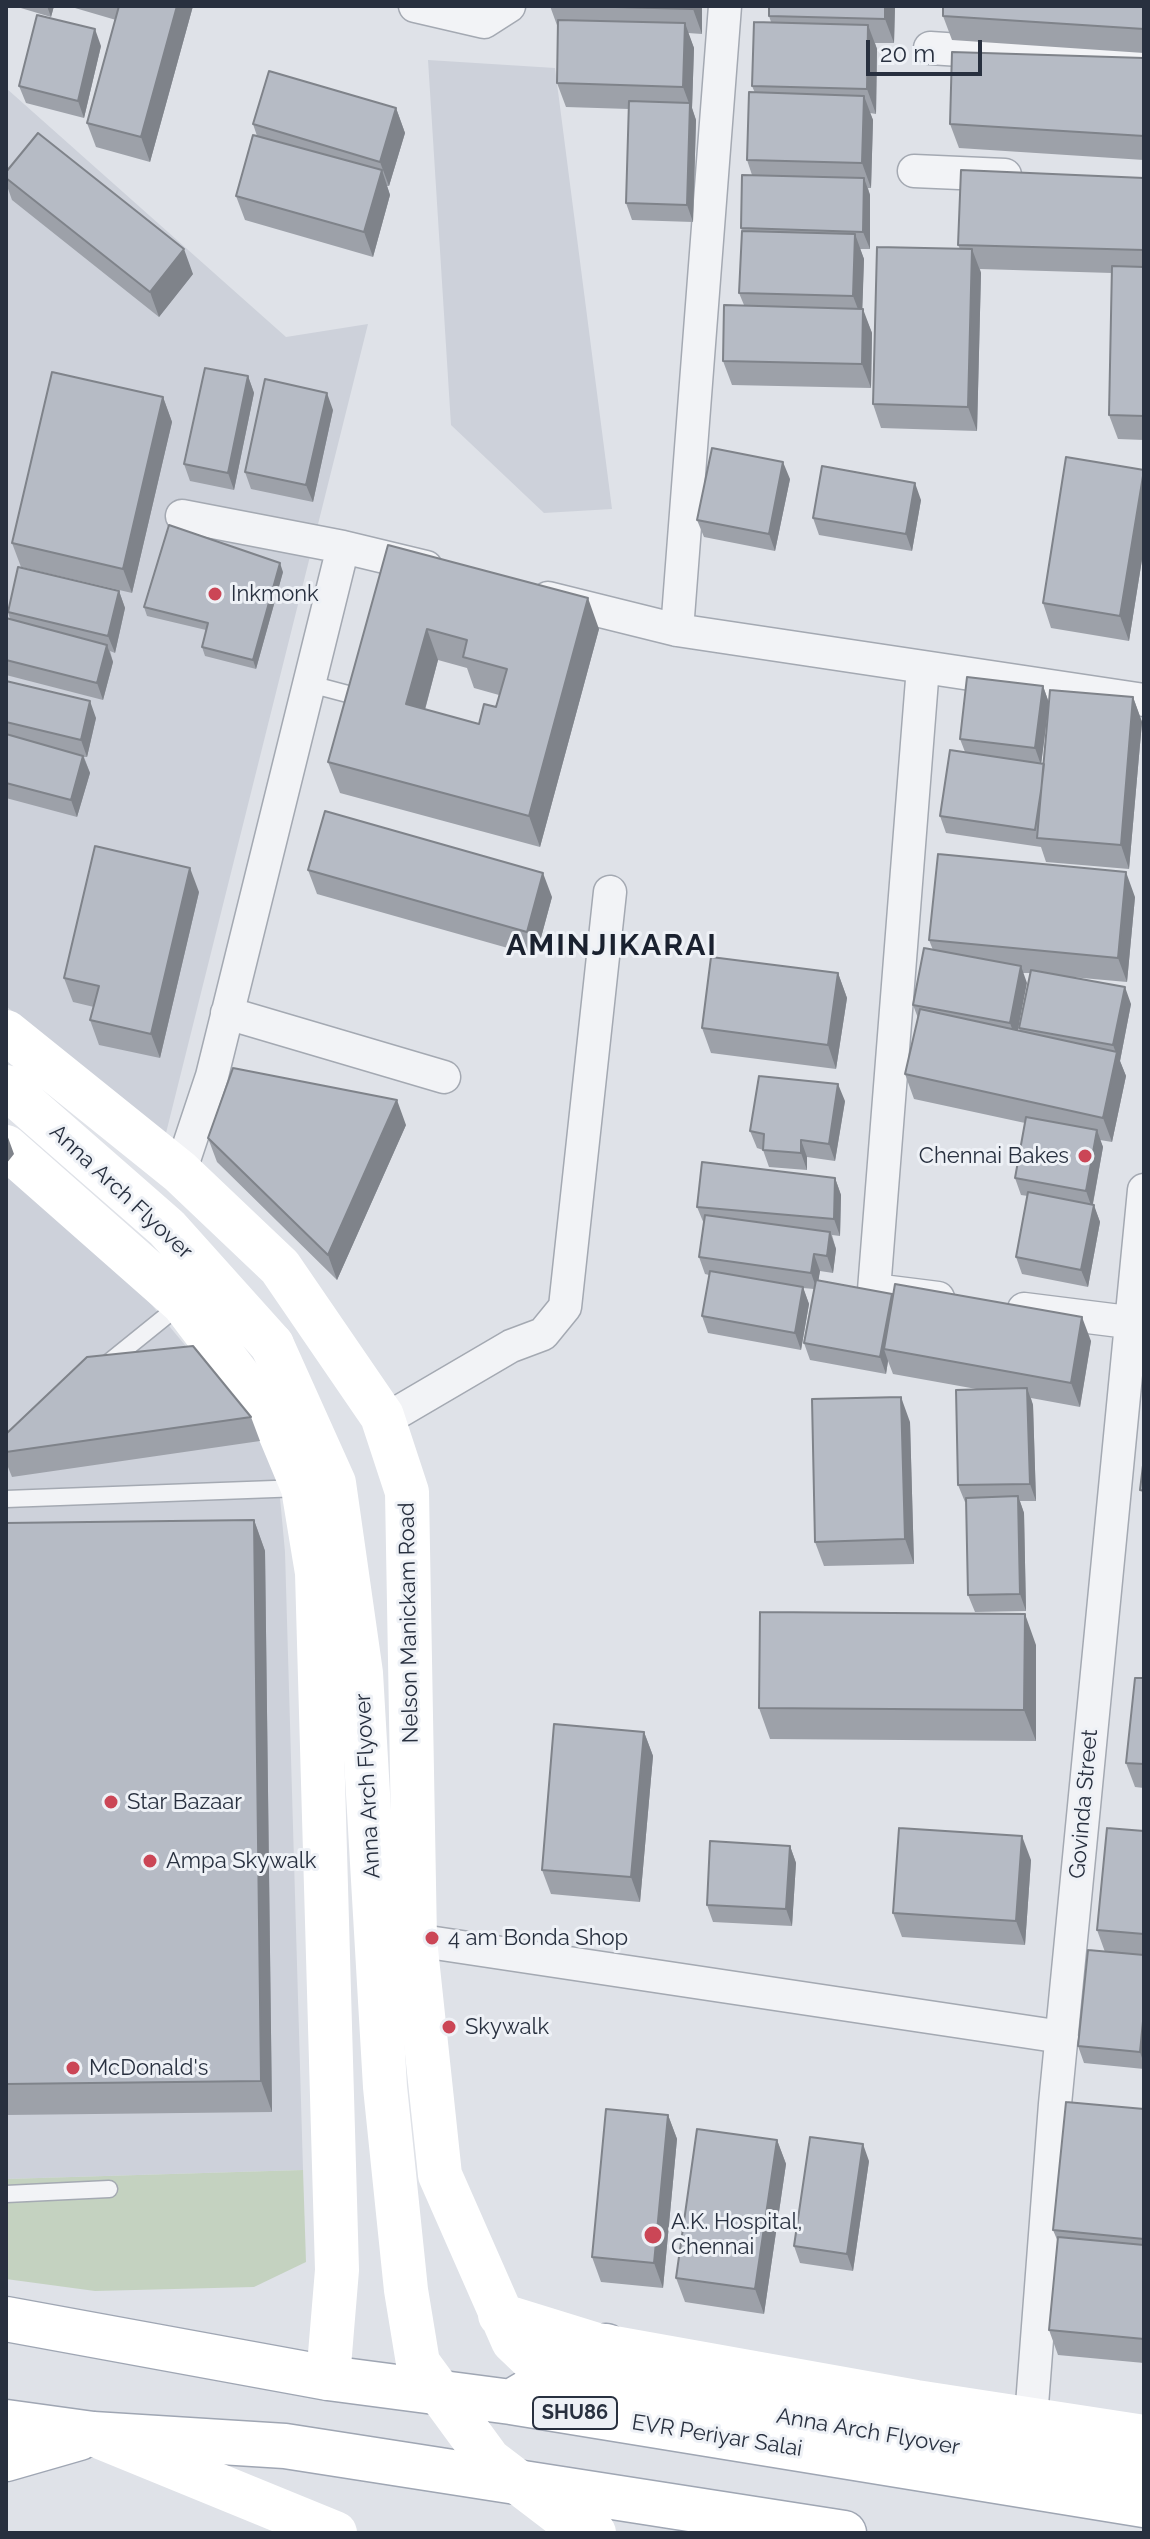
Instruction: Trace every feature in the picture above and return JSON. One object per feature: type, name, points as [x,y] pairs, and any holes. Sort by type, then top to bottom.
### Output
[{"type":"main road","name":"Nelson Manickam Road","points":[[6,1032],[180,1172],[280,1267],[329,1335],[383,1421],[407,1492],[415,1940],[440,2175],[513,2341],[535,2362],[594,2373]]},
{"type":"main road","name":"Anna Arch Flyover","points":[[6,1087],[167,1228],[272,1345],[334,1483],[361,1673],[385,2087],[406,2290],[418,2363],[489,2460],[578,2528],[594,2533]]},
{"type":"main road","points":[[6,1147],[183,1303],[278,1428],[303,1488],[317,1573],[337,2270],[328,2378]]},
{"type":"main road","points":[[334,2178],[440,2175]]},
{"type":"main road","name":"EVR Periyar Salai","points":[[6,2319],[328,2378],[511,2402],[1144,2505]]},
{"type":"main road","name":"Anna Arch Flyover","points":[[594,2373],[1144,2480]]},
{"type":"main road","points":[[511,2402],[594,2373],[916,2402],[1144,2437]]},
{"type":"main road","points":[[6,2422],[93,2434],[285,2446],[844,2533]]},
{"type":"main road","points":[[6,2459],[93,2434],[335,2533]]},
{"type":"street","points":[[415,6],[484,22],[509,6]]},
{"type":"street","points":[[677,630],[725,6]]},
{"type":"street","points":[[930,48],[1144,62]]},
{"type":"street","points":[[914,171],[1036,177]]},
{"type":"street","points":[[182,516],[343,547],[449,573]]},
{"type":"street","points":[[180,1172],[212,1076],[343,547]]},
{"type":"street","points":[[525,592],[677,630],[1144,700]]},
{"type":"street","points":[[923,667],[874,1290],[1137,1323]]},
{"type":"street","points":[[383,1421],[511,1346],[543,1334],[565,1307],[610,892]]},
{"type":"street","points":[[227,1013],[444,1077]]},
{"type":"street","name":"Govinda Street","points":[[1031,2418],[1070,2105],[1062,2037],[1081,1833],[1137,1323],[1144,1190]]},
{"type":"street","points":[[1081,1833],[1112,1837]]},
{"type":"street","points":[[415,1940],[1062,2037]]},
{"type":"lane","points":[[310,684],[359,697]]},
{"type":"lane","points":[[85,1381],[183,1303]]},
{"type":"lane","points":[[6,1499],[303,1488]]},
{"type":"lane","points":[[6,2194],[109,2189]]},
{"type":"shaded area","points":[[428,60],[555,68],[612,509],[544,513],[451,425]]},
{"type":"shaded area","points":[[6,88],[286,337],[368,324],[165,1137],[6,1006]]},
{"type":"shaded area","name":"Ampa Skywalk","points":[[6,1175],[141,1292],[276,1455],[285,1552],[303,2170],[6,2179]]},
{"type":"green space","points":[[303,2170],[306,2262],[254,2287],[95,2291],[6,2279],[6,2179]]},
{"type":"building","points":[[119,6],[177,6],[141,137],[87,123]]},
{"type":"building","points":[[577,6],[693,6],[693,9]]},
{"type":"building","points":[[769,6],[885,6],[885,19],[769,16]]},
{"type":"building","points":[[943,6],[1144,6],[1144,29],[943,16]]},
{"type":"building","points":[[37,15],[95,29],[78,101],[19,86]]},
{"type":"building","points":[[558,20],[685,23],[683,87],[557,83]]},
{"type":"building","points":[[754,22],[868,25],[867,89],[752,86]]},
{"type":"building","points":[[952,52],[1144,58],[1144,136],[950,124]]},
{"type":"building","points":[[269,71],[396,108],[380,162],[253,124]]},
{"type":"building","points":[[749,92],[864,96],[862,163],[747,160]]},
{"type":"building","points":[[629,101],[690,103],[687,205],[626,203]]},
{"type":"building","points":[[38,133],[184,249],[150,292],[6,178],[6,172]]},
{"type":"building","points":[[253,135],[382,170],[364,232],[236,196]]},
{"type":"building","points":[[961,170],[1144,178],[1144,250],[958,245]]},
{"type":"building","points":[[742,175],[864,178],[863,232],[741,228]]},
{"type":"building","points":[[742,231],[855,234],[853,296],[739,293]]},
{"type":"building","points":[[877,247],[972,249],[968,407],[873,404]]},
{"type":"building","points":[[1112,266],[1144,267],[1144,416],[1109,415]]},
{"type":"building","points":[[724,305],[863,309],[862,364],[723,361]]},
{"type":"building","points":[[205,368],[248,376],[228,473],[184,464]]},
{"type":"building","points":[[52,372],[163,397],[123,569],[12,543]]},
{"type":"building","points":[[265,379],[327,393],[306,485],[245,472]]},
{"type":"building","points":[[712,448],[783,462],[769,534],[697,520]]},
{"type":"building","points":[[1066,457],[1144,470],[1120,616],[1043,603]]},
{"type":"building","points":[[822,466],[915,483],[906,534],[813,518]]},
{"type":"building","name":"Inkmonk","points":[[169,525],[280,563],[253,660],[202,647],[208,623],[144,607]]},
{"type":"building","points":[[388,545],[588,598],[529,816],[328,762]],"holes":[[[427,629],[467,640],[463,657],[507,669],[496,707],[484,704],[479,724],[406,704]]]},
{"type":"building","points":[[18,567],[119,591],[108,636],[8,612]]},
{"type":"building","points":[[6,618],[107,645],[97,683],[6,660]]},
{"type":"building","points":[[967,677],[1043,686],[1035,748],[960,739]]},
{"type":"building","points":[[6,681],[90,701],[81,740],[6,722]]},
{"type":"building","points":[[1050,690],[1133,697],[1121,845],[1037,838]]},
{"type":"building","points":[[6,734],[83,756],[71,800],[6,783]]},
{"type":"building","points":[[950,750],[1044,764],[1035,830],[940,816]]},
{"type":"building","points":[[325,811],[543,873],[527,932],[308,870]]},
{"type":"building","points":[[95,846],[190,868],[151,1034],[90,1020],[99,986],[64,978]]},
{"type":"building","points":[[938,854],[1126,872],[1118,958],[929,940]]},
{"type":"building","points":[[924,948],[1021,966],[1010,1023],[913,1005]]},
{"type":"building","points":[[711,957],[838,973],[828,1045],[702,1028]]},
{"type":"building","points":[[1031,970],[1125,987],[1113,1045],[1019,1028]]},
{"type":"building","points":[[920,1009],[1117,1052],[1103,1118],[905,1074]]},
{"type":"building","points":[[233,1068],[397,1100],[328,1255],[208,1138]]},
{"type":"building","points":[[759,1076],[838,1084],[829,1144],[801,1140],[801,1153],[763,1150],[764,1134],[750,1131]]},
{"type":"building","points":[[1026,1117],[1097,1130],[1086,1191],[1015,1178]]},
{"type":"building","points":[[702,1162],[835,1178],[834,1219],[697,1207]]},
{"type":"building","points":[[1028,1192],[1094,1205],[1081,1270],[1016,1257]]},
{"type":"building","points":[[705,1215],[830,1232],[827,1256],[814,1254],[811,1273],[699,1257]]},
{"type":"building","points":[[710,1271],[803,1287],[795,1333],[702,1316]]},
{"type":"building","points":[[816,1280],[892,1294],[880,1357],[804,1343]]},
{"type":"building","points":[[895,1284],[1082,1317],[1071,1383],[884,1349]]},
{"type":"building","points":[[193,1346],[251,1417],[6,1452],[6,1434],[87,1357]]},
{"type":"building","points":[[1027,1388],[1030,1484],[958,1485],[956,1390]]},
{"type":"building","points":[[901,1397],[905,1539],[815,1542],[812,1399]]},
{"type":"building","points":[[1144,1457],[1144,1491],[1140,1490]]},
{"type":"building","points":[[1018,1496],[1020,1594],[968,1595],[966,1498]]},
{"type":"building","name":"Ampa Skywalk","points":[[254,1520],[261,2081],[6,2084],[6,1523]]},
{"type":"building","points":[[760,1612],[1025,1614],[1024,1710],[759,1708]]},
{"type":"building","points":[[1135,1678],[1144,1678],[1144,1764],[1126,1763]]},
{"type":"building","points":[[554,1724],[644,1732],[631,1877],[542,1870]]},
{"type":"building","points":[[899,1828],[1022,1836],[1016,1921],[893,1913]]},
{"type":"building","points":[[1107,1828],[1144,1831],[1144,1934],[1097,1930]]},
{"type":"building","points":[[710,1841],[790,1846],[786,1909],[707,1905]]},
{"type":"building","points":[[1088,1950],[1144,1955],[1140,2052],[1078,2046]]},
{"type":"building","points":[[1066,2102],[1144,2109],[1144,2239],[1053,2230]]},
{"type":"building","points":[[606,2109],[668,2115],[654,2263],[592,2257]]},
{"type":"building","points":[[697,2129],[777,2140],[755,2289],[676,2278]]},
{"type":"building","points":[[810,2137],[863,2144],[847,2254],[794,2246]]},
{"type":"building","points":[[1058,2237],[1144,2245],[1144,2339],[1049,2330]]},
{"type":"place","name":"Inkmonk","points":[[215,594]]},
{"type":"place","name":"Chennai Bakes","points":[[1085,1156]]},
{"type":"place","name":"Star Bazaar","points":[[111,1802]]},
{"type":"place","name":"Ampa Skywalk","points":[[150,1861]]},
{"type":"place","name":"4 am Bonda Shop","points":[[432,1938]]},
{"type":"place","name":"Skywalk","points":[[449,2027]]},
{"type":"place","name":"McDonald's","points":[[73,2068]]},
{"type":"place","name":"A.K. Hospital, Chennai","points":[[653,2235]]},
{"type":"district","name":"AMINJIKARAI","points":[[612,946]]}]
